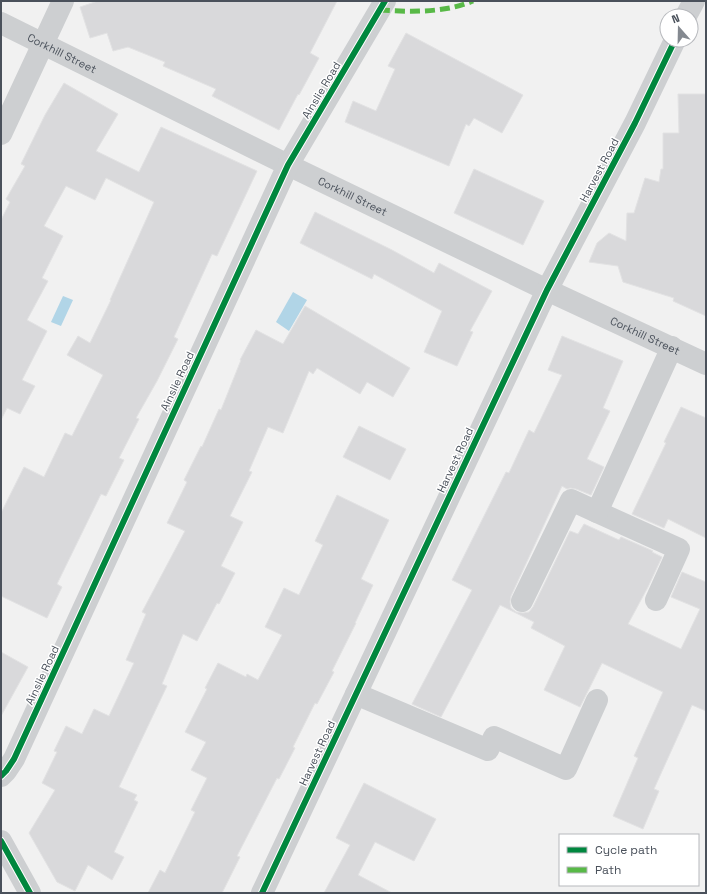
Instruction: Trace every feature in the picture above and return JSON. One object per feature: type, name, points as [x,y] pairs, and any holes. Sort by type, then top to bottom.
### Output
[{"type":"street","points":[[1,134],[64,1]]},
{"type":"street","name":"Ainslie Road","points":[[1,776],[14,759],[288,165],[385,1]]},
{"type":"street","name":"Corkhill Street","points":[[1,23],[288,165],[547,290],[706,364]]},
{"type":"street","name":"Harvest Road","points":[[267,891],[356,694],[547,290],[635,123],[671,48]]},
{"type":"street","points":[[597,512],[672,347]]},
{"type":"street","points":[[522,601],[571,500],[679,550],[656,600]]},
{"type":"street","points":[[356,694],[488,750],[494,738],[566,769],[597,700]]},
{"type":"street","points":[[1,841],[30,893]]},
{"type":"water","points":[[293,292],[307,300],[289,331],[276,322]]},
{"type":"water","points":[[63,296],[73,300],[61,326],[51,322]]},
{"type":"building","points":[[98,1],[337,1],[310,53],[319,58],[279,130],[212,96],[216,89],[163,66],[165,62],[128,47],[113,51],[107,33],[90,38],[80,7]]},
{"type":"building","points":[[406,33],[523,95],[502,133],[474,118],[469,126],[466,124],[449,166],[345,122],[353,101],[376,111],[395,69],[388,66]]},
{"type":"building","points":[[64,83],[118,114],[96,151],[139,172],[161,127],[257,171],[217,256],[212,254],[174,337],[178,339],[136,418],[139,419],[119,458],[124,460],[106,496],[101,494],[57,584],[62,587],[47,618],[1,596],[1,513],[24,467],[44,477],[65,433],[72,436],[103,375],[67,355],[78,336],[90,343],[111,300],[154,202],[106,178],[95,200],[66,186],[44,226],[63,236],[42,278],[48,281],[27,320],[47,331],[22,380],[35,386],[20,414],[7,408],[1,420],[1,220],[10,202],[6,199],[25,166],[21,164],[45,115]]},
{"type":"building","points":[[678,94],[706,94],[706,316],[673,301],[674,298],[623,282],[618,266],[589,262],[597,243],[609,233],[626,241],[627,213],[634,213],[645,178],[659,182],[661,169],[663,169],[663,133],[679,133]]},
{"type":"building","points":[[474,169],[544,201],[523,245],[454,213]]},
{"type":"building","points":[[315,212],[392,250],[434,273],[439,263],[492,291],[470,331],[473,332],[457,366],[424,352],[442,311],[374,274],[372,279],[300,243]]},
{"type":"building","points":[[305,306],[410,368],[393,397],[367,382],[360,394],[317,368],[313,374],[309,371],[283,433],[268,427],[249,471],[252,472],[230,516],[243,522],[221,566],[235,573],[197,641],[183,634],[162,684],[167,686],[119,787],[137,795],[134,800],[138,802],[114,852],[124,857],[112,880],[88,865],[75,891],[57,882],[29,833],[55,790],[42,783],[57,752],[54,751],[66,726],[82,734],[94,709],[109,716],[134,663],[126,660],[146,614],[142,612],[185,531],[167,523],[187,482],[184,480],[201,446],[202,447],[219,409],[221,410],[240,360],[256,330],[283,344]]},
{"type":"building","points":[[562,336],[623,361],[603,408],[610,411],[587,459],[604,467],[591,495],[576,489],[567,489],[562,486],[511,596],[511,608],[516,612],[529,612],[533,607],[570,531],[578,534],[584,524],[619,540],[621,537],[653,551],[652,552],[662,557],[628,624],[681,649],[700,609],[671,597],[682,572],[706,582],[706,711],[692,705],[654,789],[659,791],[643,829],[613,816],[638,758],[634,756],[663,692],[602,663],[580,707],[544,690],[565,646],[531,628],[534,622],[500,605],[441,717],[412,704],[472,590],[452,580],[506,472],[509,473],[529,430],[534,433],[562,375],[548,370]]},
{"type":"building","points":[[681,407],[706,418],[706,538],[668,519],[664,528],[632,514],[666,443],[664,442]]},
{"type":"building","points":[[359,426],[406,449],[390,480],[343,457]]},
{"type":"building","points":[[337,495],[389,520],[361,579],[373,585],[332,671],[334,672],[317,704],[315,703],[293,747],[295,748],[279,779],[277,778],[237,856],[240,857],[222,893],[148,893],[160,870],[165,873],[195,812],[191,810],[207,778],[191,770],[206,742],[185,732],[207,689],[205,688],[218,663],[246,677],[247,674],[258,680],[282,635],[265,627],[284,588],[299,595],[323,545],[315,541]]},
{"type":"building","points":[[1,652],[28,667],[1,716]]},
{"type":"building","points":[[364,783],[436,819],[414,861],[375,842],[358,875],[392,893],[324,893],[350,845],[336,838]]},
{"type":"marked path","points":[[380,10],[439,10],[473,1]]},
{"type":"cycle path","points":[[1,776],[14,759],[288,165],[385,1]]},
{"type":"cycle path","points":[[262,893],[547,290],[635,123],[671,48]]},
{"type":"cycle path","points":[[1,841],[30,893]]}]
